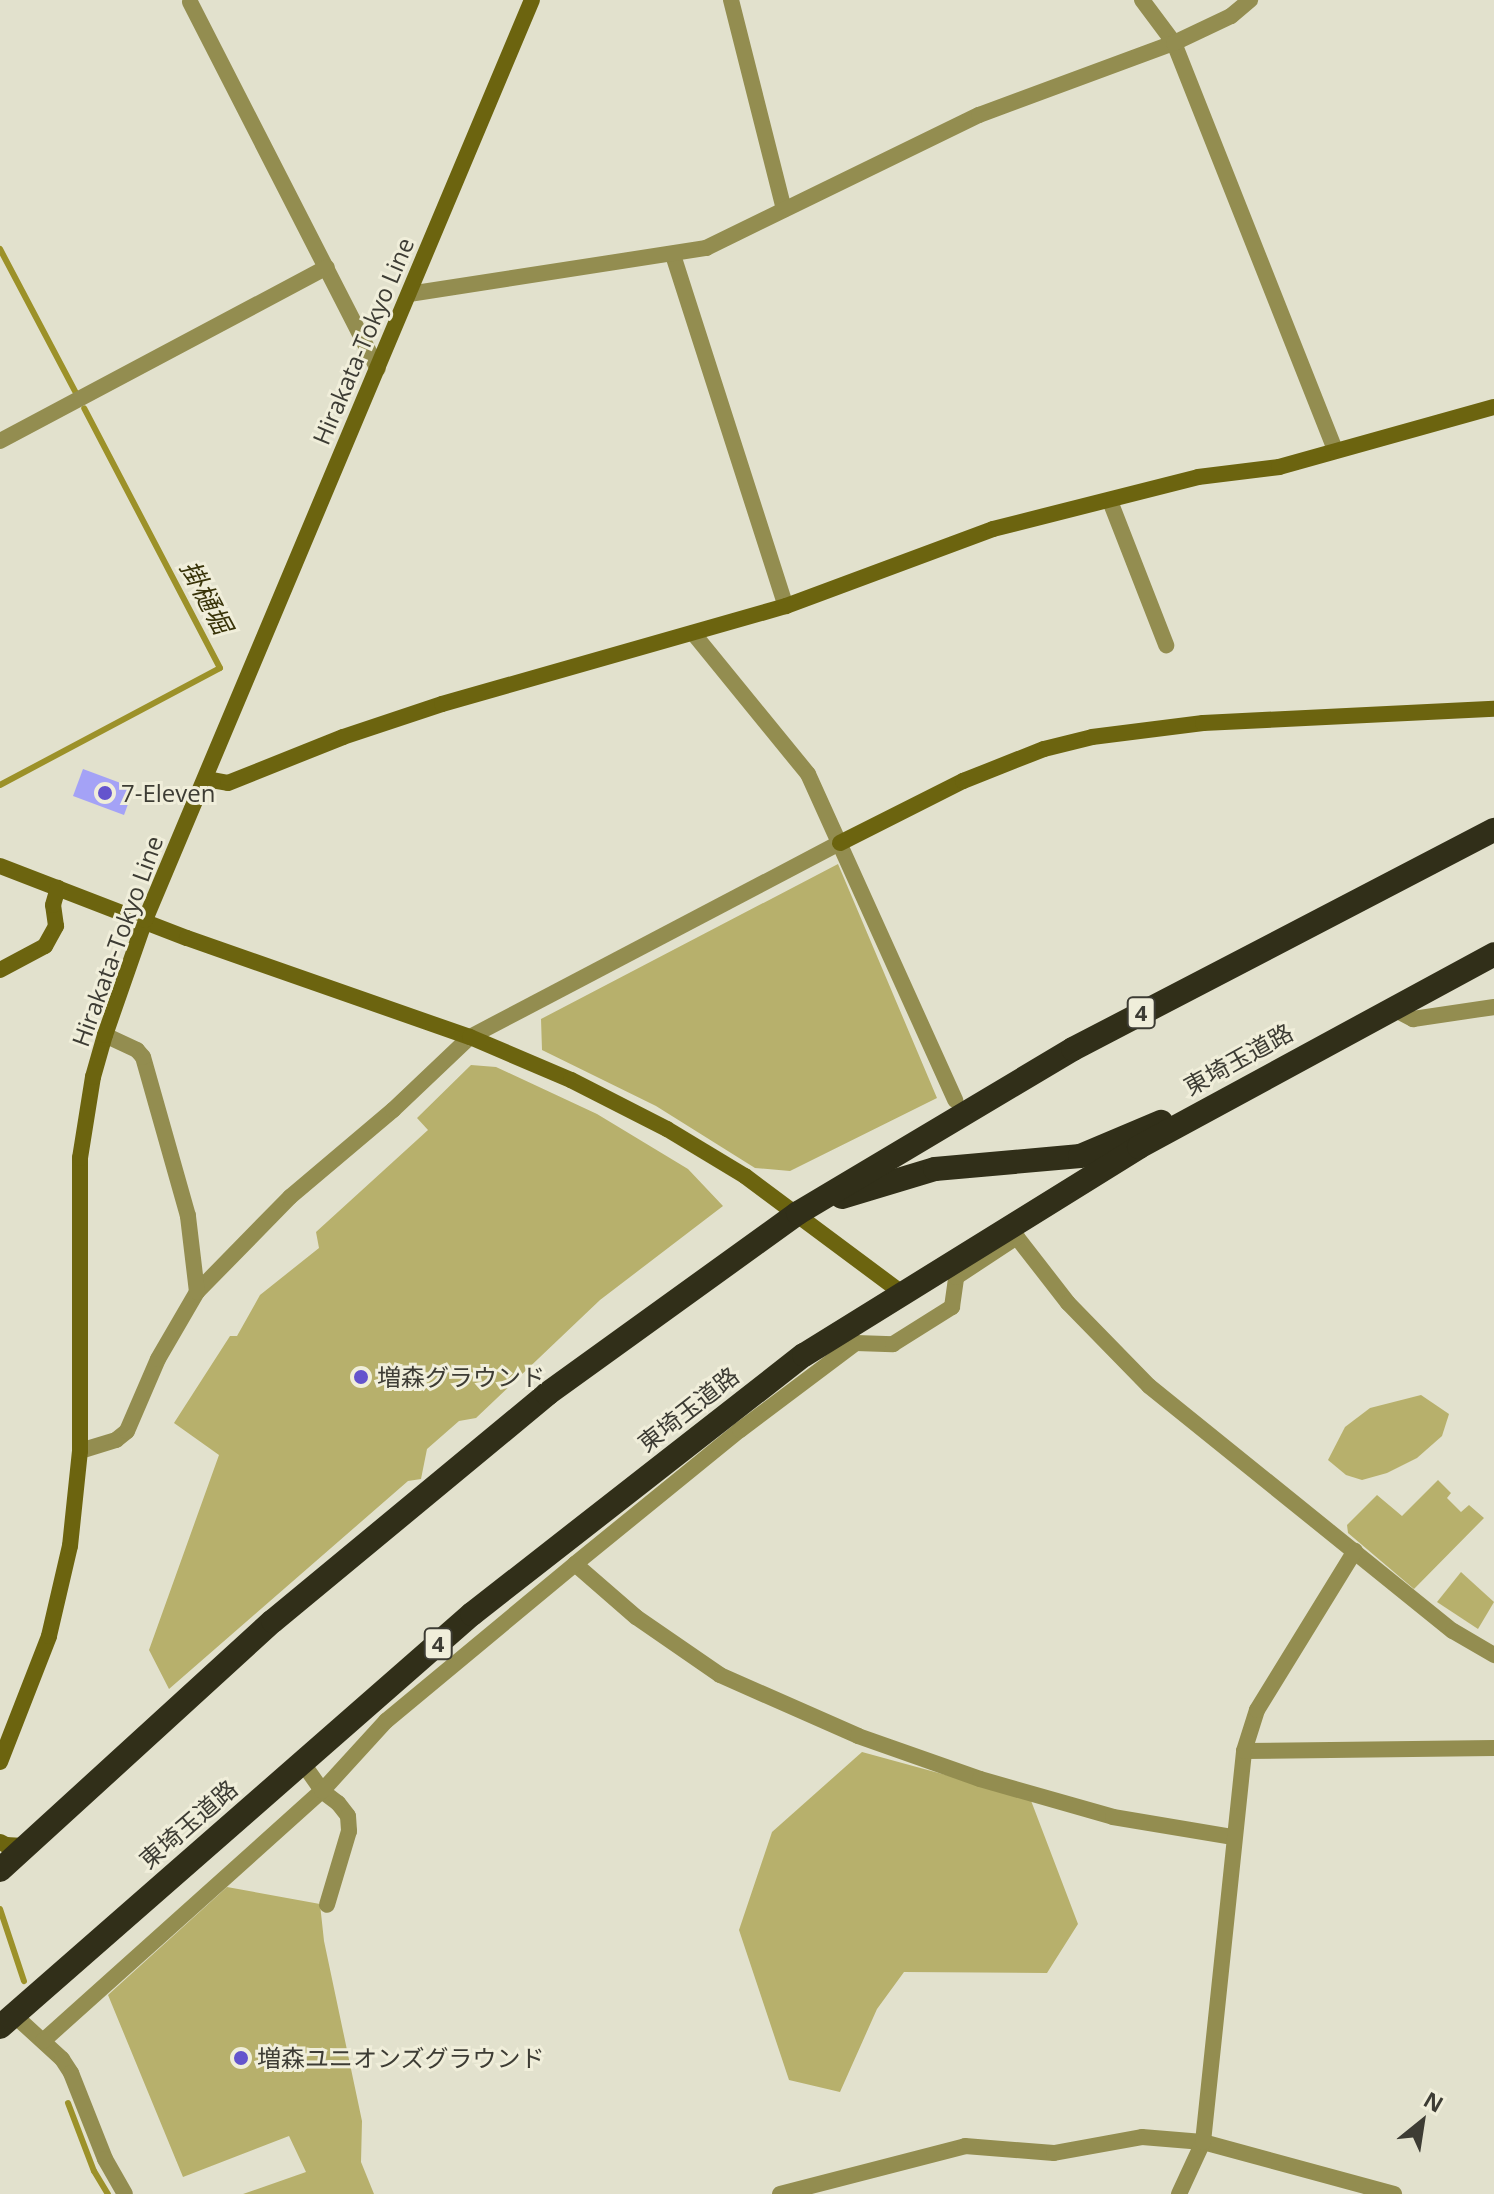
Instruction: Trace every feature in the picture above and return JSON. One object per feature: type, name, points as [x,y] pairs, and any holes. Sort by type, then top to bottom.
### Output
[{"type":"highway","name":"4","points":[[0,1870],[273,1621],[547,1394],[798,1213],[1073,1049],[1494,830]]},
{"type":"highway","name":"東埼玉道路","points":[[5,2013],[472,1614],[804,1355],[902,1293],[1013,1232],[1208,1107],[1494,954]]},
{"type":"highway","points":[[798,1213],[935,1169],[1080,1156],[1133,1131],[1208,1107]]},
{"type":"street","name":"Hirakata-Tokyo Line","points":[[0,1761],[49,1636],[70,1546],[80,1451],[80,1158],[93,1077],[105,1035],[145,920],[532,0]]},
{"type":"street","points":[[731,0],[784,209]]},
{"type":"street","points":[[1142,0],[1174,43],[1335,450]]},
{"type":"street","points":[[409,294],[706,248],[979,115],[1174,43],[1231,16],[1250,0]]},
{"type":"street","points":[[192,1],[378,369]]},
{"type":"street","points":[[673,255],[786,606]]},
{"type":"street","points":[[0,441],[327,267]]},
{"type":"street","points":[[206,779],[228,783],[343,737],[442,704],[786,606],[993,529],[1198,477],[1279,467],[1494,407]]},
{"type":"street","points":[[1110,501],[1166,645]]},
{"type":"street","points":[[693,633],[808,774],[955,1100]]},
{"type":"street","points":[[80,1451],[116,1440],[127,1431],[158,1359],[197,1292],[290,1197],[393,1110],[470,1037],[840,843],[1007,763],[1092,737],[1203,723],[1494,709]]},
{"type":"street","points":[[0,866],[521,1057],[641,1115],[745,1176],[902,1293]]},
{"type":"street","points":[[0,970],[45,946],[56,926],[53,905],[58,888]]},
{"type":"street","points":[[1392,1008],[1413,1019],[1494,1007]]},
{"type":"street","points":[[105,1035],[137,1050],[143,1057],[188,1216],[197,1292]]},
{"type":"street","points":[[43,2041],[322,1791],[386,1721],[740,1430],[856,1343],[893,1344],[952,1307],[956,1277],[1013,1232],[1068,1303],[1149,1386],[1453,1631],[1494,1655]]},
{"type":"street","points":[[1179,2194],[1203,2142],[1244,1751],[1257,1710],[1355,1551]]},
{"type":"street","points":[[575,1564],[636,1617],[720,1675],[858,1736],[980,1779],[1113,1817],[1233,1837]]},
{"type":"street","points":[[1244,1751],[1494,1748]]},
{"type":"street","points":[[302,1762],[322,1791],[338,1803],[348,1816],[349,1831],[327,1905]]},
{"type":"street","points":[[0,1842],[28,1846]]},
{"type":"street","points":[[5,2013],[43,2041],[71,2073],[105,2159],[125,2194]]},
{"type":"street","points":[[780,2194],[965,2146],[1054,2153],[1142,2137],[1203,2142],[1394,2194]]},
{"type":"shaded area","points":[[838,864],[937,1098],[790,1171],[755,1168],[656,1106],[542,1050],[541,1019]]},
{"type":"shaded area","name":"増森グラウンド","points":[[471,1065],[496,1067],[597,1114],[688,1169],[723,1206],[600,1300],[476,1418],[459,1421],[427,1449],[421,1479],[408,1481],[169,1689],[149,1650],[219,1455],[174,1423],[230,1336],[237,1336],[260,1295],[319,1248],[316,1232],[428,1130],[417,1118]]},
{"type":"shaded area","points":[[1421,1395],[1449,1414],[1442,1436],[1417,1458],[1387,1473],[1362,1480],[1346,1475],[1328,1460],[1345,1427],[1370,1408]]},
{"type":"shaded area","points":[[1438,1480],[1451,1493],[1447,1498],[1461,1512],[1469,1505],[1484,1518],[1414,1589],[1348,1533],[1347,1525],[1377,1495],[1402,1516]]},
{"type":"shaded area","points":[[1461,1572],[1494,1602],[1478,1629],[1437,1602]]},
{"type":"shaded area","points":[[862,1752],[1030,1798],[1078,1924],[1047,1973],[904,1972],[877,2009],[840,2092],[789,2080],[739,1930],[772,1832]]},
{"type":"shaded area","name":"増森ユニオンズグラウンド","points":[[227,1887],[320,1904],[324,1941],[362,2121],[361,2162],[374,2194],[243,2194],[306,2172],[289,2136],[183,2177],[108,1995]]},
{"type":"building","points":[[83,769],[134,788],[124,815],[73,796]]},
{"type":"waterway","name":"掛樋堀","points":[[0,249],[77,395]]},
{"type":"waterway","name":"掛樋堀","points":[[0,785],[220,668],[84,408]]},
{"type":"waterway","points":[[0,1909],[24,1981]]},
{"type":"waterway","points":[[68,2103],[94,2171],[108,2194]]},
{"type":"place","name":"7-Eleven","points":[[105,793]]},
{"type":"place","name":"増森グラウンド","points":[[361,1377]]},
{"type":"place","name":"増森ユニオンズグラウンド","points":[[241,2058]]}]
